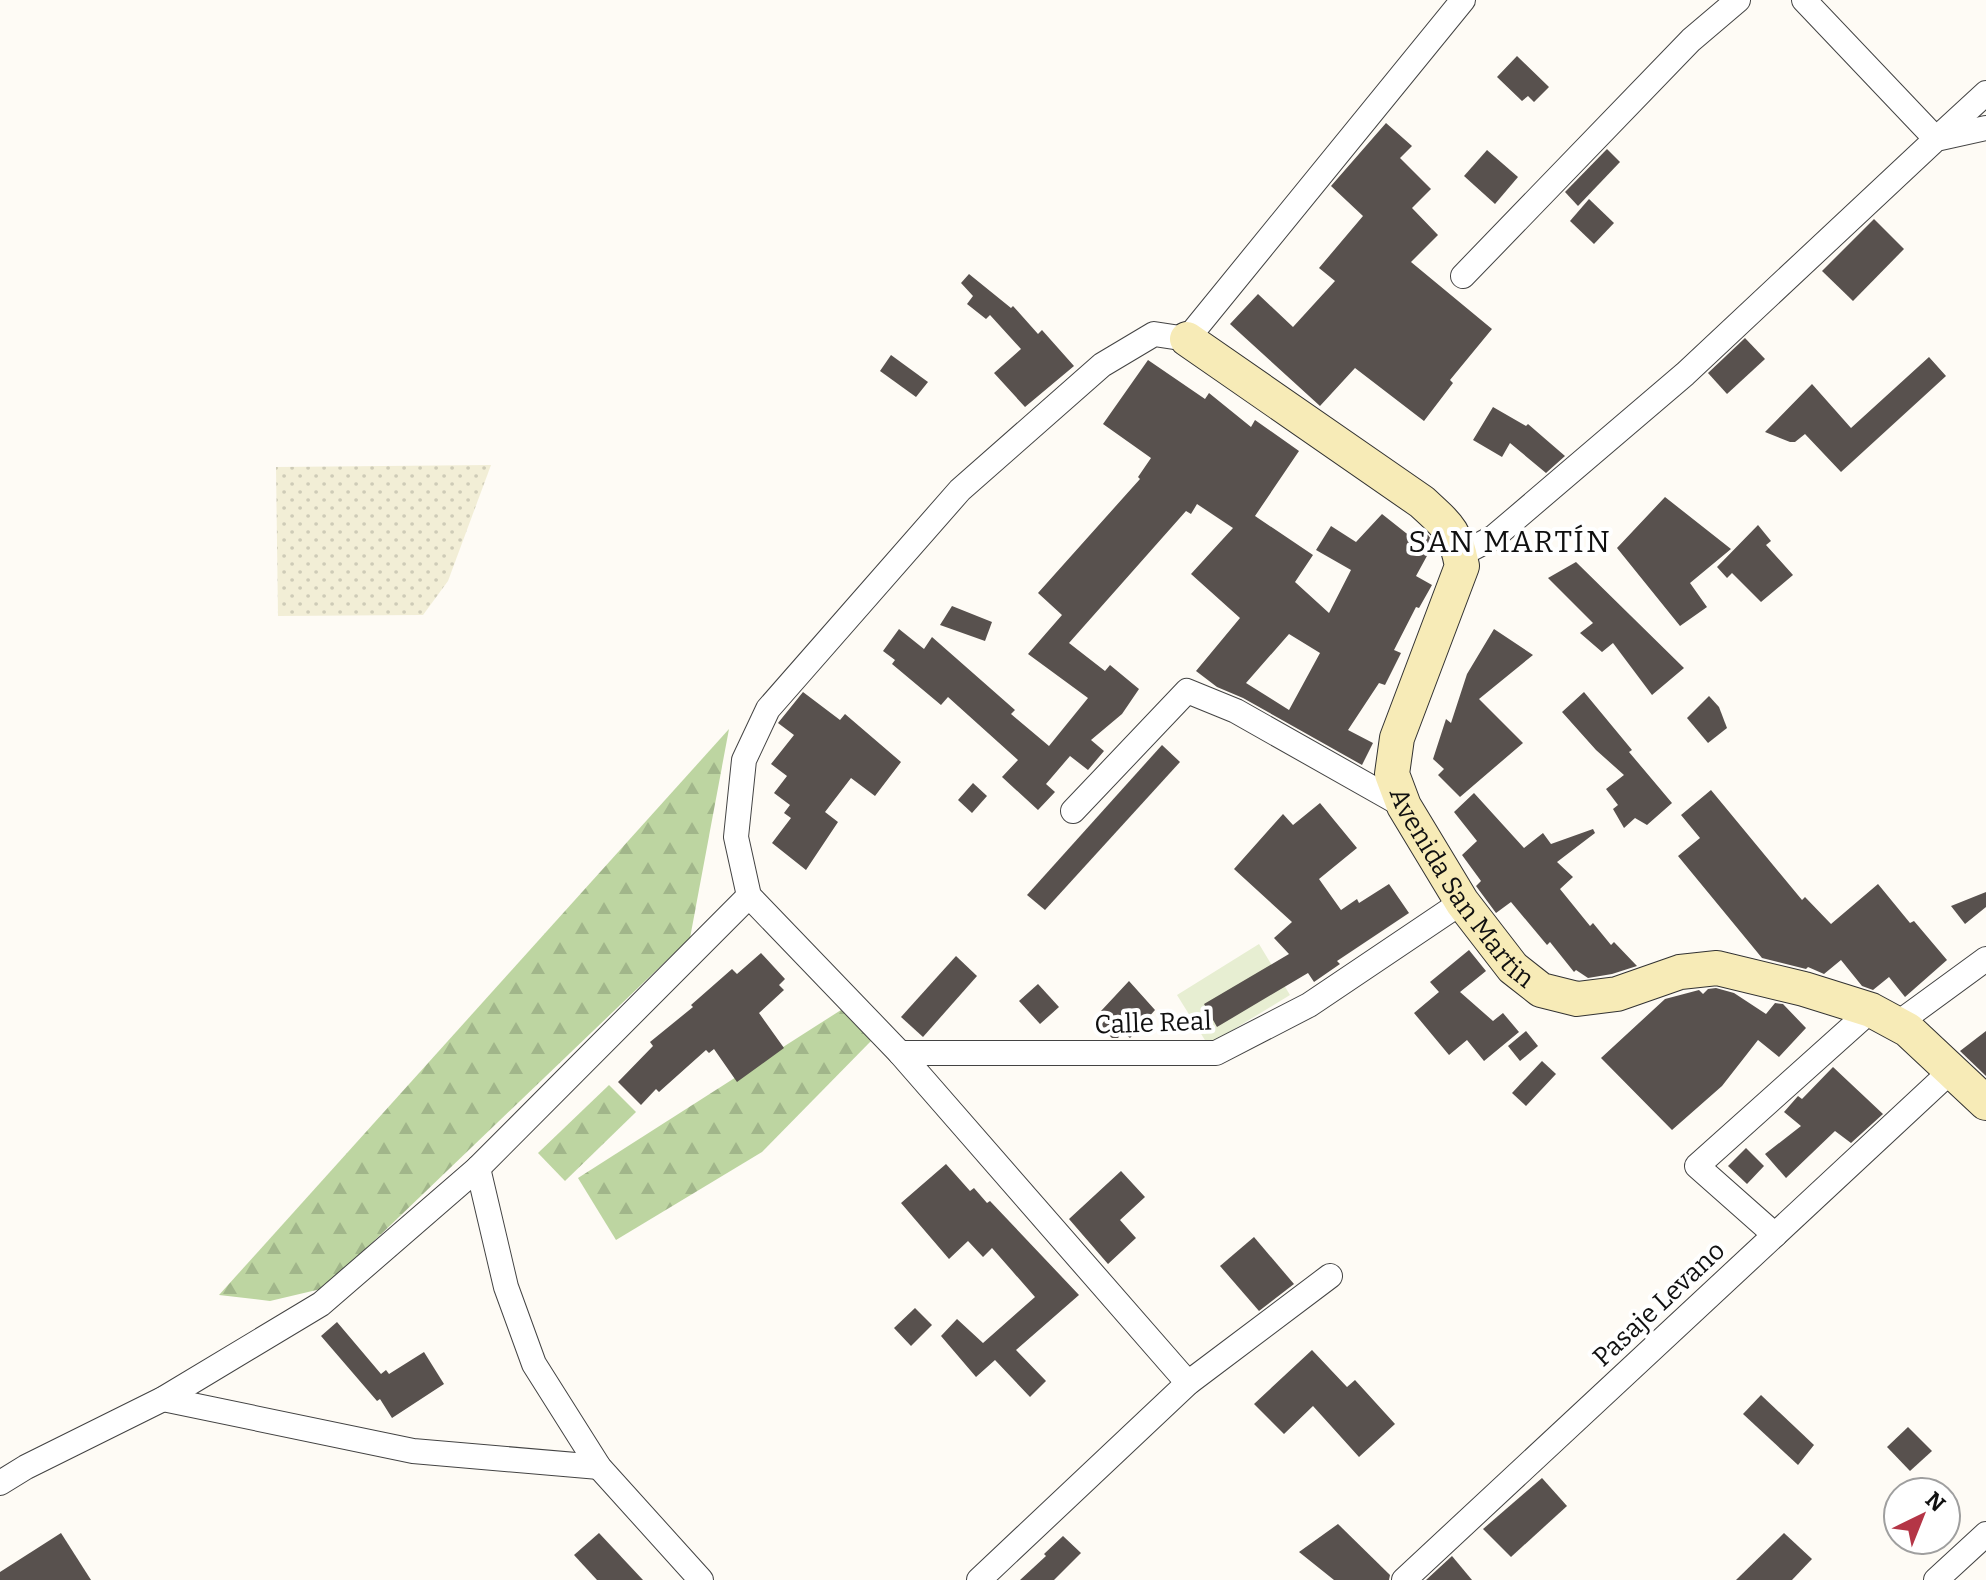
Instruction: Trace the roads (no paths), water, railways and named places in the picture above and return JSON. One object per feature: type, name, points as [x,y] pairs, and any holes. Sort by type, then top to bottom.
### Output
[{"type":"street","points":[[1187,339],[1463,0]]},
{"type":"street","points":[[1463,276],[1691,40],[1738,0]]},
{"type":"street","points":[[1804,0],[1936,139]]},
{"type":"street","points":[[1188,1383],[900,1053],[749,896],[736,837],[744,760],[768,709],[960,490],[1102,365],[1154,334],[1187,339],[1422,502],[1457,539],[1460,555],[1494,537],[1685,374],[1986,93]]},
{"type":"street","points":[[1936,139],[1986,128]]},
{"type":"street","name":"Avenida San Martin","points":[[1460,555],[1462,566],[1397,738],[1392,774],[1404,806],[1462,902],[1513,968],[1541,990],[1577,999],[1617,994],[1680,972],[1717,968],[1804,989],[1884,1017],[1952,1070],[1986,1103]]},
{"type":"street","points":[[1073,811],[1187,691],[1236,711],[1404,806]]},
{"type":"street","points":[[0,1483],[163,1399],[321,1304],[478,1168],[749,896]]},
{"type":"street","name":"Calle Real","points":[[900,1053],[1216,1053],[1309,1005],[1462,902]]},
{"type":"street","points":[[1775,1235],[1697,1166],[1884,1017],[1986,959]]},
{"type":"street","name":"Pasaje Levano","points":[[1404,1580],[1952,1070]]},
{"type":"street","points":[[478,1168],[506,1287],[534,1364],[599,1467],[701,1580]]},
{"type":"street","points":[[979,1580],[1188,1383],[1330,1276]]},
{"type":"street","points":[[163,1399],[413,1451],[599,1467]]},
{"type":"street","points":[[1936,1580],[1986,1534]]},
{"type":"district","name":"SAN MARTÍN","points":[[1510,542]]}]
